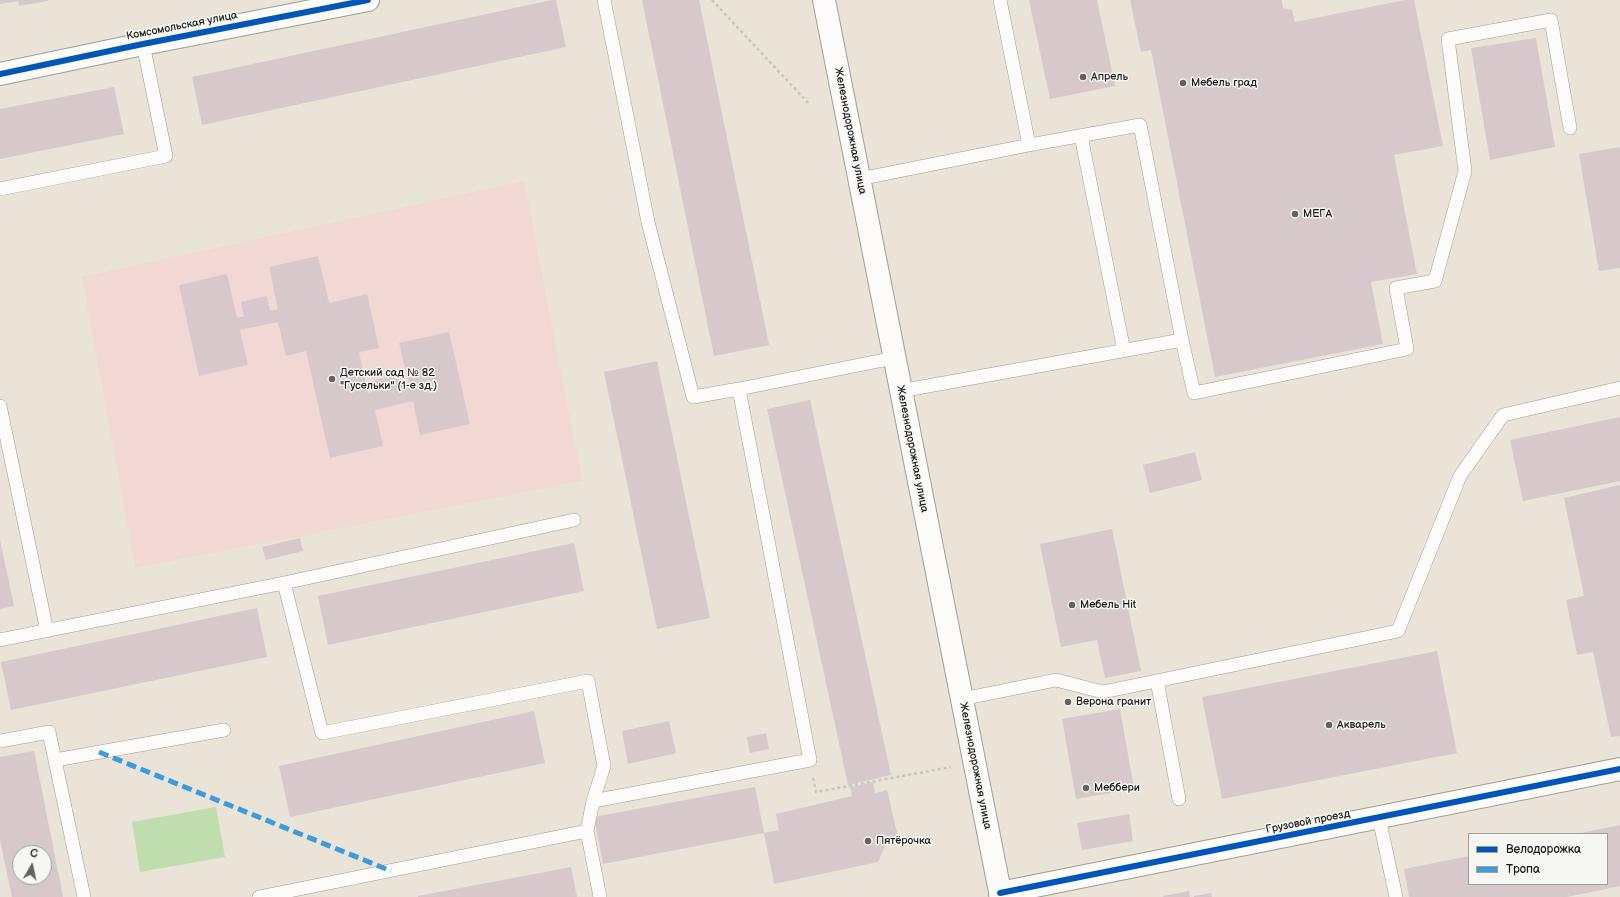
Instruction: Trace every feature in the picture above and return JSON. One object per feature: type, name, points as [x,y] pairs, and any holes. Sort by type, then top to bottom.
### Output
[{"type":"street","name":"Комсомольская улица","points":[[0,74],[143,44],[368,0]]},
{"type":"street","name":"Железнодорожная улица","points":[[824,0],[1000,895]]},
{"type":"street","name":"Грузовой проезд","points":[[1000,895],[1620,769]]},
{"type":"lane","points":[[604,0],[648,222],[693,397],[894,358]]},
{"type":"lane","points":[[1000,0],[1029,145]]},
{"type":"lane","points":[[859,179],[1029,145],[1140,125],[1182,340],[1194,393],[1407,349],[1396,288],[1435,281],[1465,171],[1448,39],[1551,20],[1570,128]]},
{"type":"lane","points":[[0,189],[166,156],[143,44]]},
{"type":"lane","points":[[1081,136],[1124,351]]},
{"type":"lane","points":[[900,391],[1182,340]]},
{"type":"lane","points":[[962,699],[1056,680],[1103,692],[1398,631],[1460,476],[1503,415],[1620,388]]},
{"type":"lane","points":[[593,801],[810,760],[739,389]]},
{"type":"lane","points":[[0,406],[47,631]]},
{"type":"lane","points":[[0,640],[284,583],[574,520]]},
{"type":"lane","points":[[284,583],[322,733],[588,681],[604,766],[593,801],[587,831],[600,897]]},
{"type":"lane","points":[[1157,681],[1179,799]]},
{"type":"lane","points":[[55,760],[224,730]]},
{"type":"lane","points":[[0,741],[49,732],[84,897]]},
{"type":"lane","points":[[1380,818],[1396,897]]},
{"type":"lane","points":[[259,897],[587,831]]},
{"type":"path","points":[[712,0],[810,105]]},
{"type":"path","points":[[810,760],[816,792],[974,763]]},
{"type":"shaded area","name":"Детский сад № 82 \"Гусельки\" (1-е зд.)","points":[[524,181],[582,481],[135,568],[82,277]]},
{"type":"green space","points":[[216,807],[225,857],[140,872],[132,822]]},
{"type":"building","points":[[0,0],[48,1],[19,6],[18,1],[0,4]]},
{"type":"building","points":[[556,0],[566,47],[202,125],[192,77]]},
{"type":"building","points":[[642,0],[699,0],[769,345],[714,356]]},
{"type":"building","points":[[1029,0],[1097,0],[1115,86],[1050,99]]},
{"type":"building","name":"МЕГА","points":[[1130,0],[1282,0],[1283,8],[1292,10],[1295,22],[1405,0],[1414,0],[1443,146],[1394,155],[1417,274],[1371,282],[1383,344],[1215,377],[1151,50],[1141,52]]},
{"type":"building","points":[[1536,38],[1555,147],[1490,160],[1471,48]]},
{"type":"building","points":[[114,87],[124,134],[0,159],[0,109]]},
{"type":"building","points":[[1620,147],[1620,268],[1599,271],[1579,154]]},
{"type":"building","points":[[318,256],[329,303],[367,294],[379,348],[359,352],[368,393],[377,390],[375,380],[400,374],[402,386],[409,384],[399,343],[449,332],[470,424],[420,435],[413,401],[375,410],[383,446],[330,458],[306,351],[286,356],[278,322],[240,330],[248,365],[199,376],[179,285],[227,274],[237,318],[244,316],[241,302],[267,296],[270,311],[278,309],[269,267]]},
{"type":"building","points":[[657,361],[710,618],[657,629],[604,372]]},
{"type":"building","points":[[810,400],[891,775],[848,785],[767,409]]},
{"type":"building","points":[[1620,417],[1620,481],[1523,501],[1510,440]]},
{"type":"building","points":[[1195,452],[1202,480],[1150,493],[1143,465]]},
{"type":"building","points":[[1620,485],[1620,736],[1611,737],[1593,652],[1577,655],[1566,600],[1584,596],[1564,498]]},
{"type":"building","points":[[1112,529],[1141,671],[1105,678],[1097,640],[1061,647],[1040,544]]},
{"type":"building","points":[[300,538],[303,551],[266,560],[262,547]]},
{"type":"building","points":[[0,540],[14,606],[0,609]]},
{"type":"building","points":[[574,543],[584,591],[328,645],[318,596]]},
{"type":"building","points":[[257,608],[267,657],[11,710],[1,662]]},
{"type":"building","name":"Акварель","points":[[1437,651],[1457,753],[1222,799],[1202,697]]},
{"type":"building","points":[[1120,709],[1134,789],[1076,799],[1062,719]]},
{"type":"building","points":[[534,711],[545,763],[290,817],[279,766]]},
{"type":"building","points":[[669,721],[676,753],[628,764],[622,731]]},
{"type":"building","points":[[766,733],[769,749],[750,753],[747,737]]},
{"type":"building","points":[[34,751],[63,897],[12,897],[0,840],[0,757]]},
{"type":"building","points":[[873,782],[875,793],[887,790],[899,841],[886,844],[878,862],[774,884],[764,833],[779,830],[776,814],[852,796],[850,787]]},
{"type":"building","points":[[755,787],[764,833],[603,864],[594,817]]},
{"type":"building","points":[[1129,814],[1133,841],[1082,850],[1077,823]]},
{"type":"building","points":[[1620,825],[1620,886],[1567,897],[1409,897],[1404,869],[1468,856],[1468,885],[1608,885],[1608,833],[1581,833]]},
{"type":"building","points":[[571,867],[577,897],[418,897],[418,896]]},
{"type":"building","points":[[1189,891],[1190,897],[1163,897],[1163,896]]},
{"type":"building","points":[[1211,893],[1212,897],[1194,897],[1194,896]]},
{"type":"marked path","points":[[99,752],[391,871]]},
{"type":"cycle path","points":[[0,74],[143,44],[368,0]]},
{"type":"cycle path","points":[[1000,893],[1620,769]]},
{"type":"place","name":"Апрель","points":[[1083,77]]},
{"type":"place","name":"Мебель град","points":[[1183,83]]},
{"type":"place","name":"МЕГА","points":[[1295,214]]},
{"type":"place","name":"Детский сад № 82 \"Гусельки\" (1-е зд.)","points":[[332,379]]},
{"type":"place","name":"Мебель Hit","points":[[1072,605]]},
{"type":"place","name":"Верона гранит","points":[[1068,702]]},
{"type":"place","name":"Акварель","points":[[1329,725]]},
{"type":"place","name":"Меббери","points":[[1086,788]]},
{"type":"place","name":"Пятёрочка","points":[[868,841]]}]
